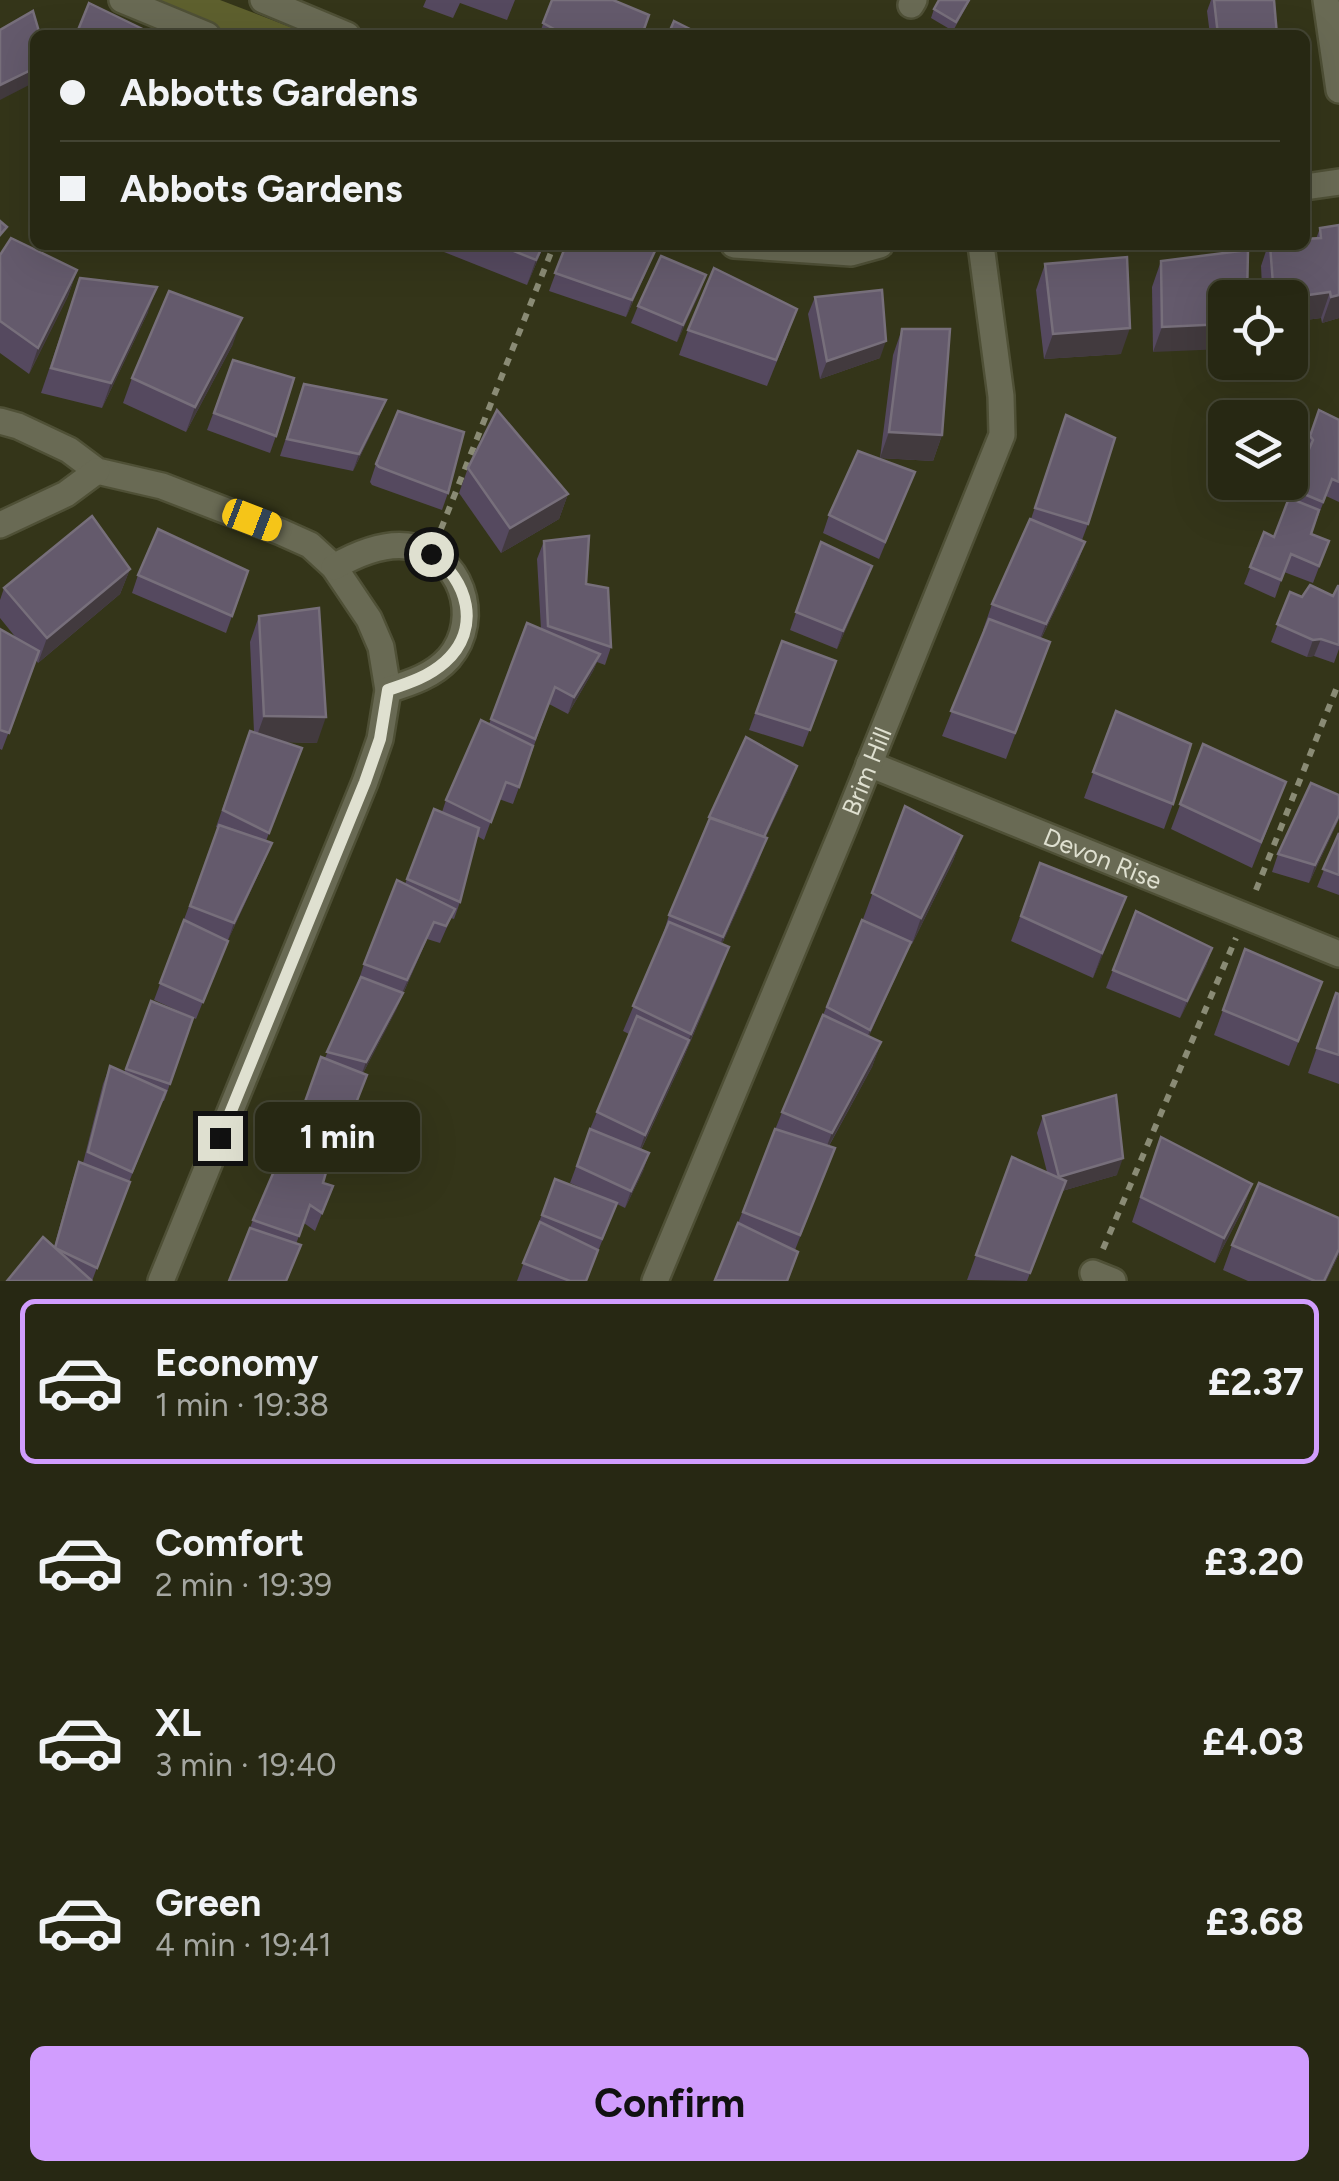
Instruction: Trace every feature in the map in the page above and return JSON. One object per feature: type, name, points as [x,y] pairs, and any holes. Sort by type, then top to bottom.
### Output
[{"type":"street","points":[[122,0],[195,30]]},
{"type":"street","points":[[263,0],[335,30]]},
{"type":"street","points":[[1326,0],[1339,90]]},
{"type":"street","points":[[1310,186],[1339,182]]},
{"type":"street","points":[[807,250],[862,250]]},
{"type":"street","name":"Brim Hill","points":[[655,1281],[1002,436],[1001,396],[982,250]]},
{"type":"street","points":[[0,421],[69,450],[97,471],[162,486],[310,545],[334,568],[369,618],[381,647],[388,690],[380,739],[161,1281]]},
{"type":"street","points":[[0,525],[66,494],[97,471]]},
{"type":"street","points":[[334,568],[358,553],[407,546],[444,563],[466,596],[460,642],[447,661],[420,679],[388,690]]},
{"type":"street","name":"Devon Rise","points":[[869,764],[1339,954]]},
{"type":"path","points":[[431,554],[552,250]]},
{"type":"path","points":[[1103,1277],[1339,682]]},
{"type":"green space","points":[[140,0],[220,0],[298,30],[215,30]]},
{"type":"building","points":[[552,0],[613,0],[649,15],[644,30],[556,30],[543,23]]},
{"type":"building","points":[[939,0],[969,0],[956,22],[934,9]]},
{"type":"building","points":[[1214,0],[1274,0],[1277,30],[1217,30]]},
{"type":"building","points":[[89,3],[145,30],[78,30]]},
{"type":"building","points":[[33,11],[39,30],[30,30],[30,70],[0,85],[0,30]]},
{"type":"building","points":[[674,21],[692,30],[670,30]]},
{"type":"building","points":[[1339,225],[1339,295],[1331,297],[1330,292],[1308,295],[1308,280],[1273,280],[1270,250],[1310,250],[1310,239],[1321,238],[1320,228]]},
{"type":"building","points":[[11,238],[77,270],[38,348],[0,321],[0,255]]},
{"type":"building","points":[[511,250],[541,250],[536,260]]},
{"type":"building","points":[[564,250],[655,251],[632,300],[555,273]]},
{"type":"building","points":[[1248,250],[1247,280],[1208,280],[1208,325],[1162,327],[1161,261]]},
{"type":"building","points":[[661,256],[706,275],[683,325],[638,306]]},
{"type":"building","points":[[1127,257],[1130,328],[1053,334],[1045,264]]},
{"type":"building","points":[[714,268],[797,309],[776,360],[688,330]]},
{"type":"building","points":[[80,278],[157,287],[111,383],[51,368]]},
{"type":"building","points":[[882,290],[886,341],[827,361],[815,297]]},
{"type":"building","points":[[169,291],[242,318],[195,407],[132,378]]},
{"type":"building","points":[[902,329],[950,329],[942,435],[889,432]]},
{"type":"building","points":[[233,360],[294,378],[276,436],[214,413]]},
{"type":"building","points":[[304,384],[386,400],[359,454],[287,439]]},
{"type":"building","points":[[497,410],[568,494],[510,528],[468,468]]},
{"type":"building","points":[[1319,410],[1339,420],[1339,482],[1332,479],[1323,502],[1308,496],[1308,452],[1313,440],[1310,436]]},
{"type":"building","points":[[398,411],[464,432],[448,493],[376,464]]},
{"type":"building","points":[[1066,415],[1115,438],[1088,524],[1035,508]]},
{"type":"building","points":[[858,451],[915,472],[885,542],[829,515]]},
{"type":"building","points":[[1288,500],[1294,500],[1319,510],[1311,534],[1329,541],[1319,566],[1291,554],[1281,580],[1250,567],[1264,532],[1274,537]]},
{"type":"building","points":[[92,516],[130,569],[47,638],[4,588]]},
{"type":"building","points":[[1030,519],[1085,542],[1046,624],[992,604]]},
{"type":"building","points":[[158,529],[248,571],[232,616],[138,575]]},
{"type":"building","points":[[589,536],[586,584],[608,588],[611,647],[548,626],[544,541]]},
{"type":"building","points":[[821,542],[872,566],[843,631],[796,612]]},
{"type":"building","points":[[1310,585],[1333,596],[1339,586],[1339,645],[1313,640],[1277,624],[1290,592],[1302,597]]},
{"type":"building","points":[[319,608],[326,717],[264,716],[259,616]]},
{"type":"building","points":[[989,619],[1050,642],[1015,733],[951,711]]},
{"type":"building","points":[[527,623],[600,654],[574,697],[555,687],[535,739],[491,719]]},
{"type":"building","points":[[0,629],[39,651],[9,733],[0,730]]},
{"type":"building","points":[[782,641],[836,661],[810,730],[756,713]]},
{"type":"building","points":[[1116,711],[1191,744],[1173,804],[1093,772]]},
{"type":"building","points":[[481,720],[533,746],[519,787],[506,782],[491,822],[446,800]]},
{"type":"building","points":[[250,731],[302,748],[269,833],[223,810]]},
{"type":"building","points":[[746,737],[797,766],[764,837],[709,817]]},
{"type":"building","points":[[1203,744],[1286,782],[1261,842],[1180,804]]},
{"type":"building","points":[[1311,783],[1339,795],[1339,815],[1315,865],[1278,854]]},
{"type":"building","points":[[905,806],[962,836],[921,918],[872,893]]},
{"type":"building","points":[[434,809],[479,828],[460,902],[407,879]]},
{"type":"building","points":[[710,818],[767,838],[723,937],[669,915]]},
{"type":"building","points":[[219,825],[272,843],[234,923],[190,906]]},
{"type":"building","points":[[1339,833],[1339,875],[1323,869]]},
{"type":"building","points":[[1040,863],[1126,897],[1102,953],[1021,916]]},
{"type":"building","points":[[397,880],[455,909],[446,926],[434,922],[407,980],[364,964]]},
{"type":"building","points":[[1136,911],[1212,948],[1187,1001],[1113,970]]},
{"type":"building","points":[[184,920],[228,941],[203,1002],[160,983]]},
{"type":"building","points":[[862,920],[911,942],[870,1030],[827,1007]]},
{"type":"building","points":[[669,922],[729,947],[691,1034],[633,1006]]},
{"type":"building","points":[[1245,949],[1322,982],[1298,1041],[1223,1010]]},
{"type":"building","points":[[361,977],[403,993],[366,1062],[327,1052]]},
{"type":"building","points":[[1336,993],[1339,994],[1339,1055],[1317,1048]]},
{"type":"building","points":[[151,1001],[193,1018],[170,1084],[126,1069]]},
{"type":"building","points":[[823,1015],[881,1042],[832,1133],[782,1112]]},
{"type":"building","points":[[637,1016],[689,1040],[645,1135],[597,1112]]},
{"type":"building","points":[[321,1057],[367,1075],[338,1149],[296,1127]]},
{"type":"building","points":[[110,1066],[166,1091],[132,1172],[88,1152]]},
{"type":"building","points":[[1116,1095],[1123,1158],[1059,1177],[1043,1116]]},
{"type":"building","points":[[590,1129],[649,1153],[631,1191],[577,1166]]},
{"type":"building","points":[[775,1129],[835,1148],[800,1235],[743,1212]]},
{"type":"building","points":[[1161,1137],[1252,1184],[1224,1238],[1141,1197]]},
{"type":"building","points":[[287,1141],[329,1162],[323,1183],[333,1186],[322,1213],[310,1205],[299,1236],[253,1220]]},
{"type":"building","points":[[1012,1157],[1066,1181],[1030,1273],[976,1255]]},
{"type":"building","points":[[79,1162],[130,1182],[97,1268],[55,1248]]},
{"type":"building","points":[[555,1179],[617,1203],[602,1239],[542,1215]]},
{"type":"building","points":[[1259,1183],[1339,1218],[1339,1249],[1324,1281],[1315,1281],[1232,1245]]},
{"type":"building","points":[[540,1222],[598,1250],[586,1281],[570,1281],[523,1263]]},
{"type":"building","points":[[738,1223],[798,1252],[787,1281],[715,1280]]},
{"type":"building","points":[[250,1228],[301,1245],[286,1281],[229,1281]]},
{"type":"building","points":[[43,1237],[91,1280],[7,1281]]},
{"type":"route","points":[[220,1138],[365,782],[380,739],[388,690],[420,679],[447,661],[460,642],[466,596],[455,576],[431,554]]}]
